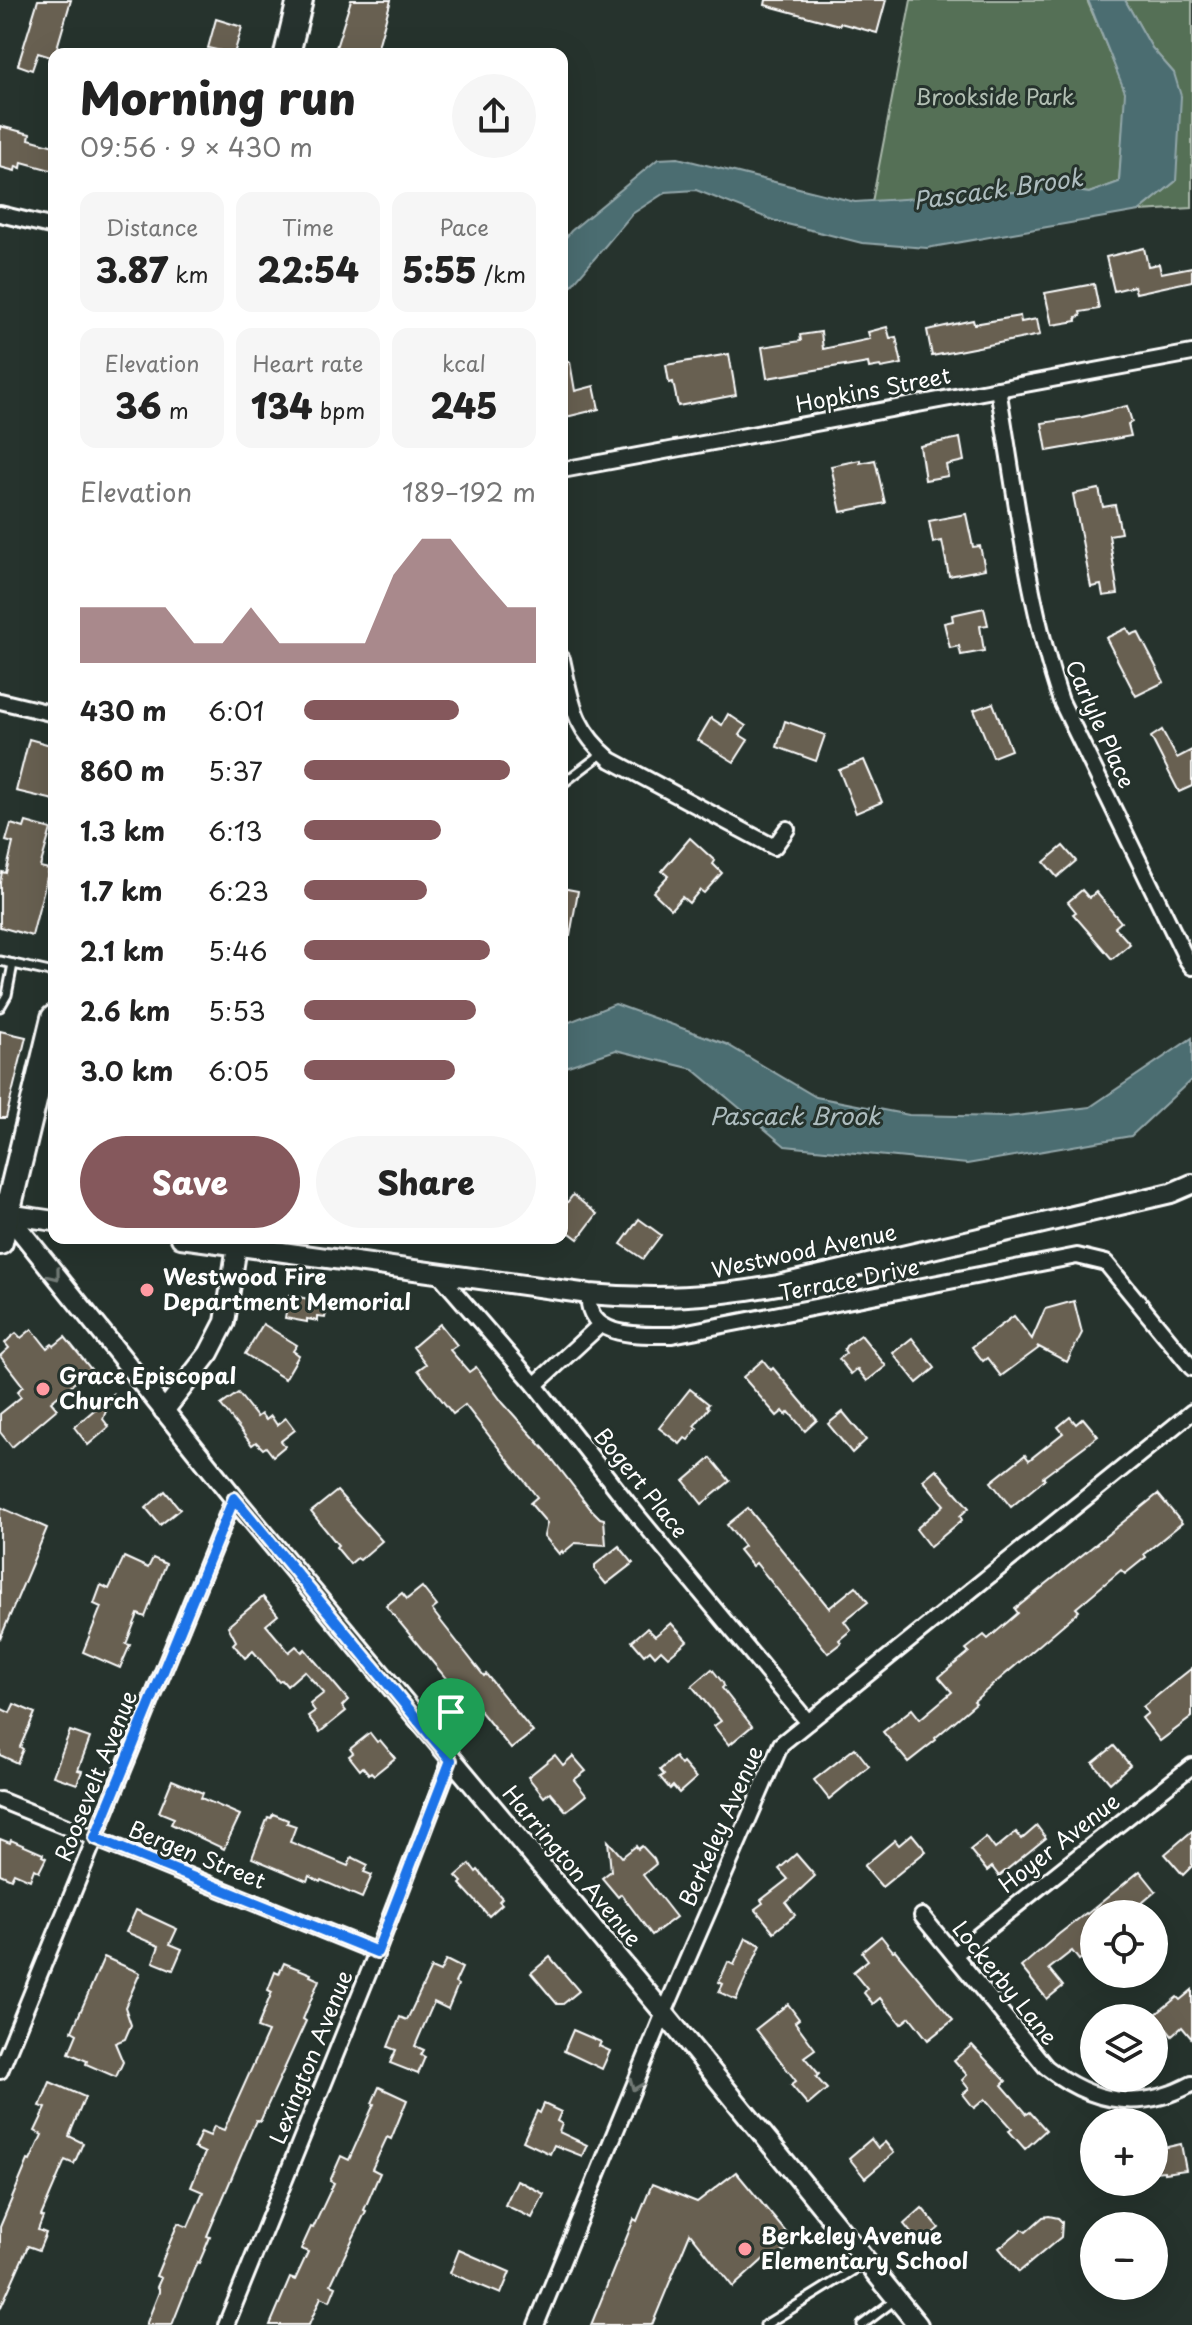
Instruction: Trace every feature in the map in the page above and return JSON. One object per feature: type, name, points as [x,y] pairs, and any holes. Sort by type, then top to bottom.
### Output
[{"type":"main road","points":[[288,48],[300,0]]},
{"type":"main road","points":[[0,1242],[48,1043]]},
{"type":"street","points":[[0,214],[48,226]]},
{"type":"street","name":"Hopkins Street","points":[[568,469],[1192,353]]},
{"type":"street","name":"Carlyle Place","points":[[998,389],[1036,616],[1061,701],[1192,967]]},
{"type":"street","points":[[568,687],[573,711],[583,731],[611,760],[774,847],[787,829]]},
{"type":"street","points":[[0,701],[48,713]]},
{"type":"street","name":"Westwood Avenue","points":[[223,1244],[589,1294],[688,1298],[778,1285],[1171,1193],[1192,1184]]},
{"type":"street","points":[[7,1214],[48,1220]]},
{"type":"street","name":"Harrington Avenue","points":[[7,1214],[234,1498],[664,2013],[918,2325]]},
{"type":"street","points":[[164,1411],[209,1353],[225,1322],[237,1246]]},
{"type":"street","name":"Terrace Drive","points":[[600,1325],[641,1335],[672,1335],[1077,1256],[1106,1263],[1192,1368]]},
{"type":"street","name":"Bogert Place","points":[[438,1273],[535,1385],[637,1515],[808,1722]]},
{"type":"street","points":[[535,1385],[600,1325],[591,1316],[589,1294]]},
{"type":"street","name":"Berkeley Avenue","points":[[536,2325],[664,2013],[781,1744],[1192,1412]]},
{"type":"street","name":"Roosevelt Avenue","points":[[0,2071],[234,1498]]},
{"type":"street","name":"Lexington Avenue","points":[[226,2325],[451,1760]]},
{"type":"street","name":"Hoyer Avenue","points":[[954,1955],[1192,1766]]},
{"type":"street","name":"Bergen Street","points":[[0,1800],[377,1952]]},
{"type":"street","name":"Lockerby Lane","points":[[922,1916],[1046,2067],[1065,2081],[1088,2093],[1136,2101],[1157,2098],[1192,2084]]},
{"type":"lane","points":[[568,779],[603,753]]},
{"type":"lane","points":[[0,961],[48,972]]},
{"type":"lane","points":[[0,1007],[7,995],[13,964]]},
{"type":"lane","points":[[765,2325],[867,2262]]},
{"type":"lane","points":[[862,2325],[897,2299]]},
{"type":"green space","name":"Brookside Park","points":[[911,0],[1087,0],[1126,92],[1119,182],[1089,193],[1061,189],[872,202]]},
{"type":"green space","points":[[1125,0],[1192,0],[1192,208],[1139,211],[1176,181],[1174,73],[1152,48]]},
{"type":"water","name":"Pascack Brook","points":[[1088,0],[1125,0],[1152,48],[1174,73],[1181,96],[1176,181],[1139,211],[927,248],[862,243],[775,221],[696,190],[666,192],[632,214],[568,290],[568,235],[658,159],[678,158],[855,202],[1062,189],[1089,193],[1119,182],[1125,92]]},
{"type":"water","name":"Pascack Brook","points":[[615,1004],[726,1044],[816,1097],[909,1115],[1007,1117],[1090,1107],[1192,1038],[1192,1079],[1131,1136],[967,1164],[785,1146],[693,1069],[616,1050],[568,1066],[568,1023]]},
{"type":"building","points":[[38,0],[71,0],[57,48],[48,48],[48,56],[38,53],[32,70],[18,65]]},
{"type":"building","points":[[351,0],[391,0],[378,48],[336,48]]},
{"type":"building","points":[[766,0],[886,0],[877,33],[765,5]]},
{"type":"building","points":[[216,19],[242,27],[236,48],[208,48]]},
{"type":"building","points":[[0,126],[30,134],[29,139],[48,144],[48,169],[22,162],[21,168],[16,166],[15,171],[0,167]]},
{"type":"building","points":[[1144,248],[1148,266],[1159,264],[1161,273],[1192,267],[1192,281],[1136,293],[1134,286],[1114,291],[1106,257]]},
{"type":"building","points":[[1094,284],[1099,309],[1080,312],[1077,321],[1052,325],[1045,293]]},
{"type":"building","points":[[1020,316],[1021,322],[1037,319],[1040,335],[932,356],[927,330],[973,320],[974,324]]},
{"type":"building","points":[[887,327],[890,338],[896,337],[902,364],[881,368],[869,368],[868,363],[845,365],[767,378],[762,347],[801,341],[800,335],[821,332],[823,349],[870,339],[868,332]]},
{"type":"building","points":[[729,354],[736,395],[678,406],[666,365]]},
{"type":"building","points":[[568,362],[575,391],[594,386],[599,409],[568,417]]},
{"type":"building","points":[[1127,406],[1132,422],[1128,424],[1131,436],[1047,451],[1042,423]]},
{"type":"building","points":[[960,438],[964,461],[946,465],[948,476],[925,480],[920,446]]},
{"type":"building","points":[[860,460],[860,463],[875,460],[885,503],[841,512],[831,466]]},
{"type":"building","points":[[1099,489],[1103,507],[1115,505],[1121,533],[1109,535],[1118,594],[1103,596],[1101,585],[1091,587],[1073,494]]},
{"type":"building","points":[[966,514],[973,547],[980,546],[985,569],[949,576],[942,541],[933,543],[929,521]]},
{"type":"building","points":[[984,608],[988,625],[980,626],[984,651],[961,655],[959,646],[950,648],[944,623],[953,621],[952,615]]},
{"type":"building","points":[[1127,628],[1131,635],[1138,632],[1164,682],[1136,696],[1106,638]]},
{"type":"building","points":[[993,703],[1011,750],[993,757],[974,710]]},
{"type":"building","points":[[728,714],[746,726],[740,735],[748,740],[734,762],[698,740],[711,718],[722,725]]},
{"type":"building","points":[[785,721],[825,735],[816,761],[777,747]]},
{"type":"building","points":[[1162,730],[1177,758],[1192,750],[1192,786],[1179,792],[1151,737]]},
{"type":"building","points":[[29,739],[48,744],[48,799],[16,791]]},
{"type":"building","points":[[864,760],[882,802],[856,813],[839,770]]},
{"type":"building","points":[[26,822],[48,828],[40,867],[48,869],[48,873],[32,936],[0,927],[0,882],[2,872],[6,873],[13,843],[6,841],[11,824],[24,828]]},
{"type":"building","points":[[690,838],[715,861],[713,864],[722,873],[704,893],[700,890],[689,903],[682,897],[671,909],[653,892],[668,876],[662,871]]},
{"type":"building","points":[[1063,846],[1076,861],[1057,877],[1044,862]]},
{"type":"building","points":[[568,889],[578,891],[568,936]]},
{"type":"building","points":[[1082,890],[1089,898],[1096,892],[1121,922],[1115,927],[1130,944],[1112,959],[1073,914],[1076,912],[1068,902]]},
{"type":"building","points":[[0,1031],[26,1037],[6,1118],[0,1118]]},
{"type":"building","points":[[573,1195],[597,1214],[578,1239],[568,1232],[568,1201]]},
{"type":"building","points":[[639,1219],[661,1235],[643,1259],[621,1244]]},
{"type":"building","points":[[289,1295],[328,1303],[325,1318],[318,1317],[318,1321],[307,1319],[307,1322],[285,1318]]},
{"type":"building","points":[[1074,1301],[1082,1333],[1067,1362],[1037,1346],[1039,1348],[1001,1376],[987,1358],[983,1361],[972,1347],[1014,1316],[1032,1339],[1045,1309]]},
{"type":"building","points":[[263,1324],[297,1345],[293,1351],[299,1355],[285,1379],[245,1354]]},
{"type":"building","points":[[440,1324],[457,1345],[450,1350],[469,1372],[476,1367],[590,1508],[604,1519],[606,1545],[575,1543],[559,1554],[544,1536],[547,1523],[530,1503],[537,1497],[465,1405],[453,1414],[418,1370],[426,1364],[413,1347]]},
{"type":"building","name":"Grace Episcopal Church","points":[[32,1329],[47,1348],[65,1337],[91,1369],[51,1402],[57,1409],[12,1447],[0,1432],[0,1414],[21,1397],[17,1392],[23,1386],[0,1356],[9,1348],[5,1343],[10,1338],[16,1333],[21,1338]]},
{"type":"building","points":[[861,1335],[886,1366],[867,1381],[857,1369],[851,1374],[839,1359],[846,1353],[846,1346]]},
{"type":"building","points":[[912,1338],[935,1368],[917,1383],[893,1353]]},
{"type":"building","points":[[763,1360],[817,1420],[805,1431],[789,1412],[786,1415],[783,1411],[777,1416],[743,1377]]},
{"type":"building","points":[[690,1389],[709,1404],[709,1408],[694,1426],[697,1428],[688,1440],[685,1438],[680,1444],[659,1428]]},
{"type":"building","points":[[238,1393],[257,1417],[261,1414],[266,1420],[271,1416],[277,1425],[286,1418],[295,1430],[281,1441],[285,1446],[273,1456],[266,1447],[263,1449],[256,1442],[252,1445],[221,1405]]},
{"type":"building","points":[[112,1395],[103,1419],[109,1427],[88,1445],[74,1427]]},
{"type":"building","points":[[843,1412],[866,1440],[852,1453],[828,1424]]},
{"type":"building","points":[[1070,1417],[1076,1424],[1083,1418],[1098,1436],[1043,1477],[1045,1479],[1011,1507],[991,1482],[1025,1455],[1029,1460],[1063,1433],[1058,1427]]},
{"type":"building","points":[[711,1458],[730,1481],[702,1504],[684,1481]]},
{"type":"building","points":[[936,1469],[969,1508],[960,1516],[962,1520],[930,1547],[916,1529],[944,1505],[923,1480]]},
{"type":"building","points":[[165,1491],[180,1509],[160,1525],[146,1508]]},
{"type":"building","points":[[337,1491],[382,1541],[360,1560],[357,1558],[350,1564],[311,1512]]},
{"type":"building","points":[[1158,1494],[1182,1523],[1125,1574],[1121,1570],[1076,1608],[1079,1611],[908,1762],[883,1732],[912,1709],[920,1719],[952,1692],[939,1677],[969,1652],[966,1649],[984,1635],[988,1639],[1018,1613],[1015,1609]]},
{"type":"building","points":[[0,1507],[47,1528],[0,1639]]},
{"type":"building","points":[[748,1508],[829,1608],[856,1586],[868,1602],[844,1621],[851,1630],[828,1653],[756,1563],[752,1566],[739,1550],[744,1546],[727,1525]]},
{"type":"building","points":[[619,1546],[633,1563],[606,1584],[595,1571],[595,1565]]},
{"type":"building","points":[[124,1557],[148,1568],[153,1558],[166,1564],[145,1617],[138,1614],[120,1668],[83,1652],[101,1607],[94,1604],[101,1585],[109,1589]]},
{"type":"building","points":[[422,1587],[437,1606],[432,1610],[533,1732],[511,1749],[477,1707],[473,1711],[386,1606],[402,1593],[407,1599]]},
{"type":"building","points":[[263,1597],[278,1615],[266,1625],[289,1652],[296,1646],[302,1652],[305,1649],[348,1700],[342,1706],[346,1711],[320,1732],[308,1716],[315,1711],[310,1704],[324,1693],[304,1671],[287,1686],[282,1680],[279,1682],[253,1651],[245,1658],[233,1644],[236,1641],[228,1626]]},
{"type":"building","points":[[671,1623],[687,1641],[668,1657],[661,1650],[655,1656],[650,1650],[644,1655],[632,1641],[647,1628],[655,1636]]},
{"type":"building","points":[[1192,1668],[1192,1717],[1160,1741],[1142,1718],[1148,1713],[1143,1707]]},
{"type":"building","points":[[712,1669],[723,1683],[722,1688],[752,1726],[729,1745],[714,1726],[721,1721],[692,1686]]},
{"type":"building","points":[[14,1704],[35,1713],[20,1747],[23,1749],[17,1763],[0,1755],[0,1708],[10,1713]]},
{"type":"building","points":[[70,1731],[90,1738],[78,1770],[82,1771],[77,1784],[53,1776]]},
{"type":"building","points":[[370,1733],[395,1758],[374,1775],[363,1767],[360,1770],[349,1756],[353,1753],[350,1749]]},
{"type":"building","points":[[1114,1746],[1130,1765],[1110,1783],[1093,1763]]},
{"type":"building","points":[[855,1748],[869,1766],[829,1799],[814,1780]]},
{"type":"building","points":[[555,1755],[563,1765],[573,1756],[586,1771],[574,1780],[586,1795],[566,1811],[550,1792],[544,1797],[528,1777]]},
{"type":"building","points":[[675,1757],[696,1778],[679,1793],[673,1786],[670,1789],[660,1777],[664,1775],[660,1770]]},
{"type":"building","points":[[172,1780],[203,1793],[201,1798],[240,1815],[224,1849],[171,1824],[174,1818],[159,1812]]},
{"type":"building","points":[[273,1814],[296,1826],[290,1842],[348,1866],[352,1857],[368,1865],[364,1872],[372,1875],[362,1898],[321,1880],[309,1876],[307,1881],[252,1858],[268,1817],[271,1818]]},
{"type":"building","points":[[1037,1826],[1046,1838],[999,1876],[992,1867],[987,1871],[970,1850],[986,1837],[995,1849],[1016,1832],[1022,1839]]},
{"type":"building","points":[[1192,1831],[1192,1866],[1183,1875],[1165,1854]]},
{"type":"building","points":[[912,1834],[926,1851],[882,1887],[864,1866],[895,1840],[899,1845]]},
{"type":"building","points":[[0,1839],[10,1843],[11,1840],[43,1854],[46,1858],[39,1872],[34,1869],[30,1880],[14,1873],[11,1879],[0,1874]]},
{"type":"building","points":[[608,1841],[622,1857],[636,1846],[638,1849],[642,1846],[654,1859],[656,1864],[643,1875],[676,1917],[652,1935],[621,1894],[618,1897],[602,1878],[611,1871]]},
{"type":"building","points":[[796,1854],[815,1876],[786,1903],[795,1915],[774,1932],[755,1909],[763,1903],[761,1900],[788,1879],[779,1869]]},
{"type":"building","points":[[470,1864],[502,1898],[499,1901],[502,1904],[489,1916],[456,1876]]},
{"type":"building","points":[[1140,1871],[1156,1891],[1145,1900],[1104,1900]]},
{"type":"building","points":[[136,1910],[177,1929],[170,1944],[182,1949],[173,1970],[153,1962],[159,1946],[126,1932]]},
{"type":"building","points":[[1080,1918],[1080,1959],[1072,1951],[1049,1969],[1063,1986],[1047,1999],[1021,1967]]},
{"type":"building","points":[[881,1936],[953,2020],[928,2040],[910,2017],[901,2024],[880,1998],[873,2004],[864,1993],[867,1989],[853,1972],[868,1960],[862,1952]]},
{"type":"building","points":[[746,1938],[761,1945],[736,2000],[719,1992],[723,1984],[719,1982],[728,1962],[734,1965]]},
{"type":"building","points":[[104,1957],[140,1973],[125,2007],[131,2025],[125,2039],[115,2043],[123,2062],[116,2077],[69,2053],[77,2034],[72,2031]]},
{"type":"building","points":[[550,1957],[579,1991],[563,2004],[557,2004],[531,1973]]},
{"type":"building","points":[[446,1960],[462,1968],[455,1983],[458,1985],[448,2009],[434,2002],[415,2046],[424,2050],[421,2055],[425,2057],[418,2074],[390,2063],[396,2050],[388,2047],[400,2017],[407,2020],[431,1968],[440,1972]]},
{"type":"building","points":[[284,1963],[319,1980],[303,2019],[306,2021],[260,2122],[256,2120],[172,2325],[146,2325],[159,2292],[157,2287],[161,2278],[156,2276],[178,2223],[188,2227],[203,2192],[191,2187],[205,2153],[194,2148],[201,2132],[210,2136],[214,2126],[224,2130],[268,2032],[257,2028],[272,1992],[268,1990],[275,1972],[279,1974]]},
{"type":"building","points":[[1192,1990],[1192,2039],[1182,2027],[1172,2036],[1168,2031],[1168,2004],[1177,1997],[1180,2000]]},
{"type":"building","points":[[788,2004],[799,2019],[795,2022],[815,2049],[804,2057],[827,2089],[808,2105],[791,2085],[796,2081],[756,2029]]},
{"type":"building","points":[[573,2030],[601,2042],[599,2046],[610,2051],[602,2069],[564,2051]]},
{"type":"building","points":[[972,2045],[1006,2081],[1002,2085],[1027,2114],[1030,2112],[1046,2130],[1025,2149],[985,2099],[974,2108],[963,2094],[969,2089],[962,2080],[967,2075],[954,2060]]},
{"type":"building","points":[[50,2082],[85,2097],[69,2136],[83,2143],[74,2164],[65,2160],[41,2216],[38,2230],[46,2233],[39,2250],[28,2246],[0,2309],[0,2227],[42,2135],[35,2131],[46,2108],[40,2106]]},
{"type":"building","points":[[379,2087],[407,2100],[391,2139],[387,2137],[372,2169],[380,2173],[366,2211],[331,2284],[336,2286],[330,2301],[321,2297],[309,2325],[270,2325],[290,2278],[295,2280],[308,2252],[301,2249],[334,2183],[330,2181],[341,2156],[349,2160]]},
{"type":"building","points":[[544,2104],[561,2112],[557,2121],[562,2124],[559,2132],[587,2145],[582,2156],[554,2145],[550,2154],[523,2141],[537,2111],[540,2113]]},
{"type":"building","points":[[871,2139],[878,2148],[885,2142],[894,2153],[865,2178],[849,2158]]},
{"type":"building","points":[[1181,2144],[1186,2170],[1168,2172],[1168,2147]]},
{"type":"building","name":"Berkeley Avenue Elementary School","points":[[736,2172],[794,2242],[772,2262],[767,2256],[733,2287],[690,2233],[652,2325],[591,2325],[634,2219],[637,2221],[652,2184],[697,2202]]},
{"type":"building","points":[[517,2180],[544,2194],[532,2218],[505,2205]]},
{"type":"building","points":[[922,2208],[939,2228],[920,2244],[904,2224]]},
{"type":"building","points":[[1049,2216],[1062,2222],[1061,2237],[1019,2272],[999,2248],[1022,2229],[1026,2232],[1043,2217]]},
{"type":"building","points":[[459,2250],[510,2272],[501,2294],[450,2273]]},
{"type":"place","name":"Westwood Fire Department Memorial","points":[[147,1290]]},
{"type":"place","name":"Grace Episcopal Church","points":[[43,1389]]},
{"type":"place","name":"Berkeley Avenue Elementary School","points":[[745,2249]]},
{"type":"route","points":[[234,1498],[451,1760],[377,1952],[95,1838],[234,1498]]}]
